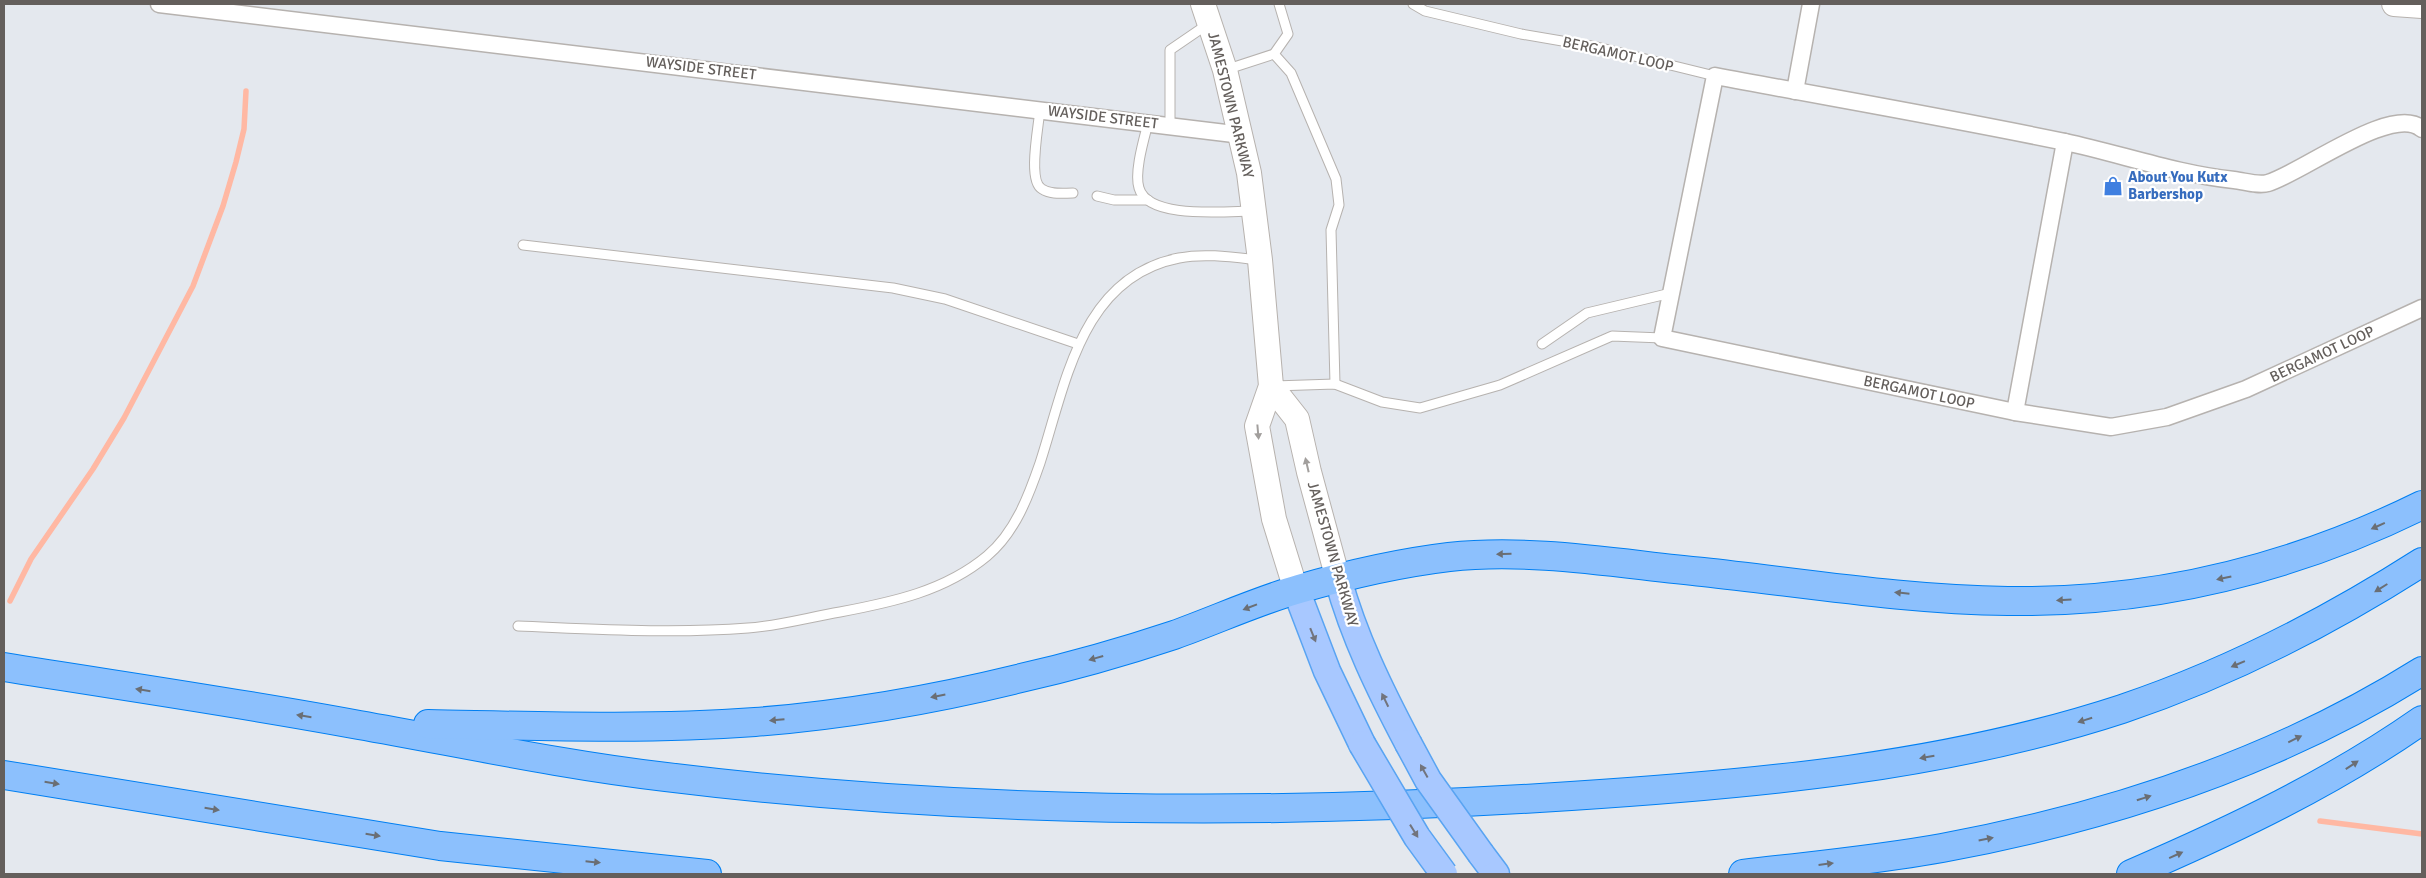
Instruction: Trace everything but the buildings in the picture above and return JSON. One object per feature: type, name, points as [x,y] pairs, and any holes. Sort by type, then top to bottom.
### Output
[{"type":"highway","points":[[352,723],[644,727],[755,722],[859,710],[966,691],[1069,666],[1170,636],[1296,590],[1338,579],[1443,558],[1514,554],[1953,599],[2064,600],[2119,596],[2176,588],[2284,563],[2348,540],[2422,505]]},
{"type":"highway","points":[[4,667],[352,723],[561,762],[665,777],[770,788],[961,801],[1096,807],[1287,808],[1498,800],[1612,793],[1803,774],[1925,757],[2057,728],[2121,709],[2184,686],[2246,660],[2306,631],[2365,598],[2422,562]]},
{"type":"highway","points":[[1743,874],[1941,848],[2080,817],[2150,797],[2284,744],[2348,713],[2422,671]]},
{"type":"highway","points":[[2132,874],[2267,813],[2346,769],[2422,720]]},
{"type":"highway","points":[[4,775],[440,846],[569,874]]},
{"type":"highway","points":[[440,846],[707,874]]},
{"type":"main road","points":[[2394,4],[2422,6]]},
{"type":"main road","name":"JAMESTOWN PARKWAY","points":[[1207,13],[1225,70],[1242,135],[1255,211],[1271,386],[1257,426],[1274,519],[1296,590],[1327,671],[1362,744],[1417,837],[1444,874]]},
{"type":"main road","name":"JAMESTOWN PARKWAY","points":[[1271,386],[1297,419],[1309,472],[1347,612],[1384,699],[1408,743],[1454,818],[1496,874]]},
{"type":"street","name":"WAYSIDE STREET","points":[[159,4],[1040,109],[1242,135]]},
{"type":"street","points":[[1795,91],[1811,4]]},
{"type":"street","points":[[1662,338],[1715,76]]},
{"type":"street","name":"BERGAMOT LOOP","points":[[1715,76],[2065,142],[2210,177],[2266,184],[2294,172],[2372,130],[2394,122],[2417,124],[2422,129]]},
{"type":"street","points":[[2015,412],[2065,142]]},
{"type":"street","name":"BERGAMOT LOOP","points":[[1662,338],[2015,412],[2111,427],[2167,417],[2246,389],[2422,308]]},
{"type":"lane","points":[[1225,70],[1274,54],[1288,34],[1279,4]]},
{"type":"lane","name":"BERGAMOT LOOP","points":[[1412,4],[1425,11],[1521,34],[1597,47],[1715,76]]},
{"type":"lane","points":[[1170,126],[1170,50],[1207,13]]},
{"type":"lane","points":[[1274,54],[1291,73],[1336,179],[1339,205],[1332,230],[1335,384]]},
{"type":"lane","points":[[1040,109],[1034,165],[1036,185],[1051,193],[1073,194]]},
{"type":"lane","points":[[1148,123],[1138,187],[1152,204],[1169,209],[1201,212],[1255,211]]},
{"type":"lane","points":[[1097,196],[1114,200],[1148,200]]},
{"type":"lane","points":[[523,245],[892,288],[946,299],[1078,344]]},
{"type":"lane","points":[[518,626],[680,631],[750,628],[899,601],[956,577],[989,555],[1012,526],[1031,491],[1078,344],[1094,315],[1117,287],[1147,267],[1180,258],[1214,256],[1260,260]]},
{"type":"lane","points":[[1542,344],[1587,313],[1671,293]]},
{"type":"lane","points":[[1271,386],[1335,384],[1382,402],[1420,408],[1500,385],[1612,336],[1662,338]]},
{"type":"waterway","points":[[10,601],[31,559],[93,469],[124,418],[193,286],[223,206],[236,162],[244,129],[246,91]]},
{"type":"waterway","points":[[2320,821],[2422,834]]},
{"type":"place","name":"About You Kutx Barbershop","points":[[2113,186]]}]
